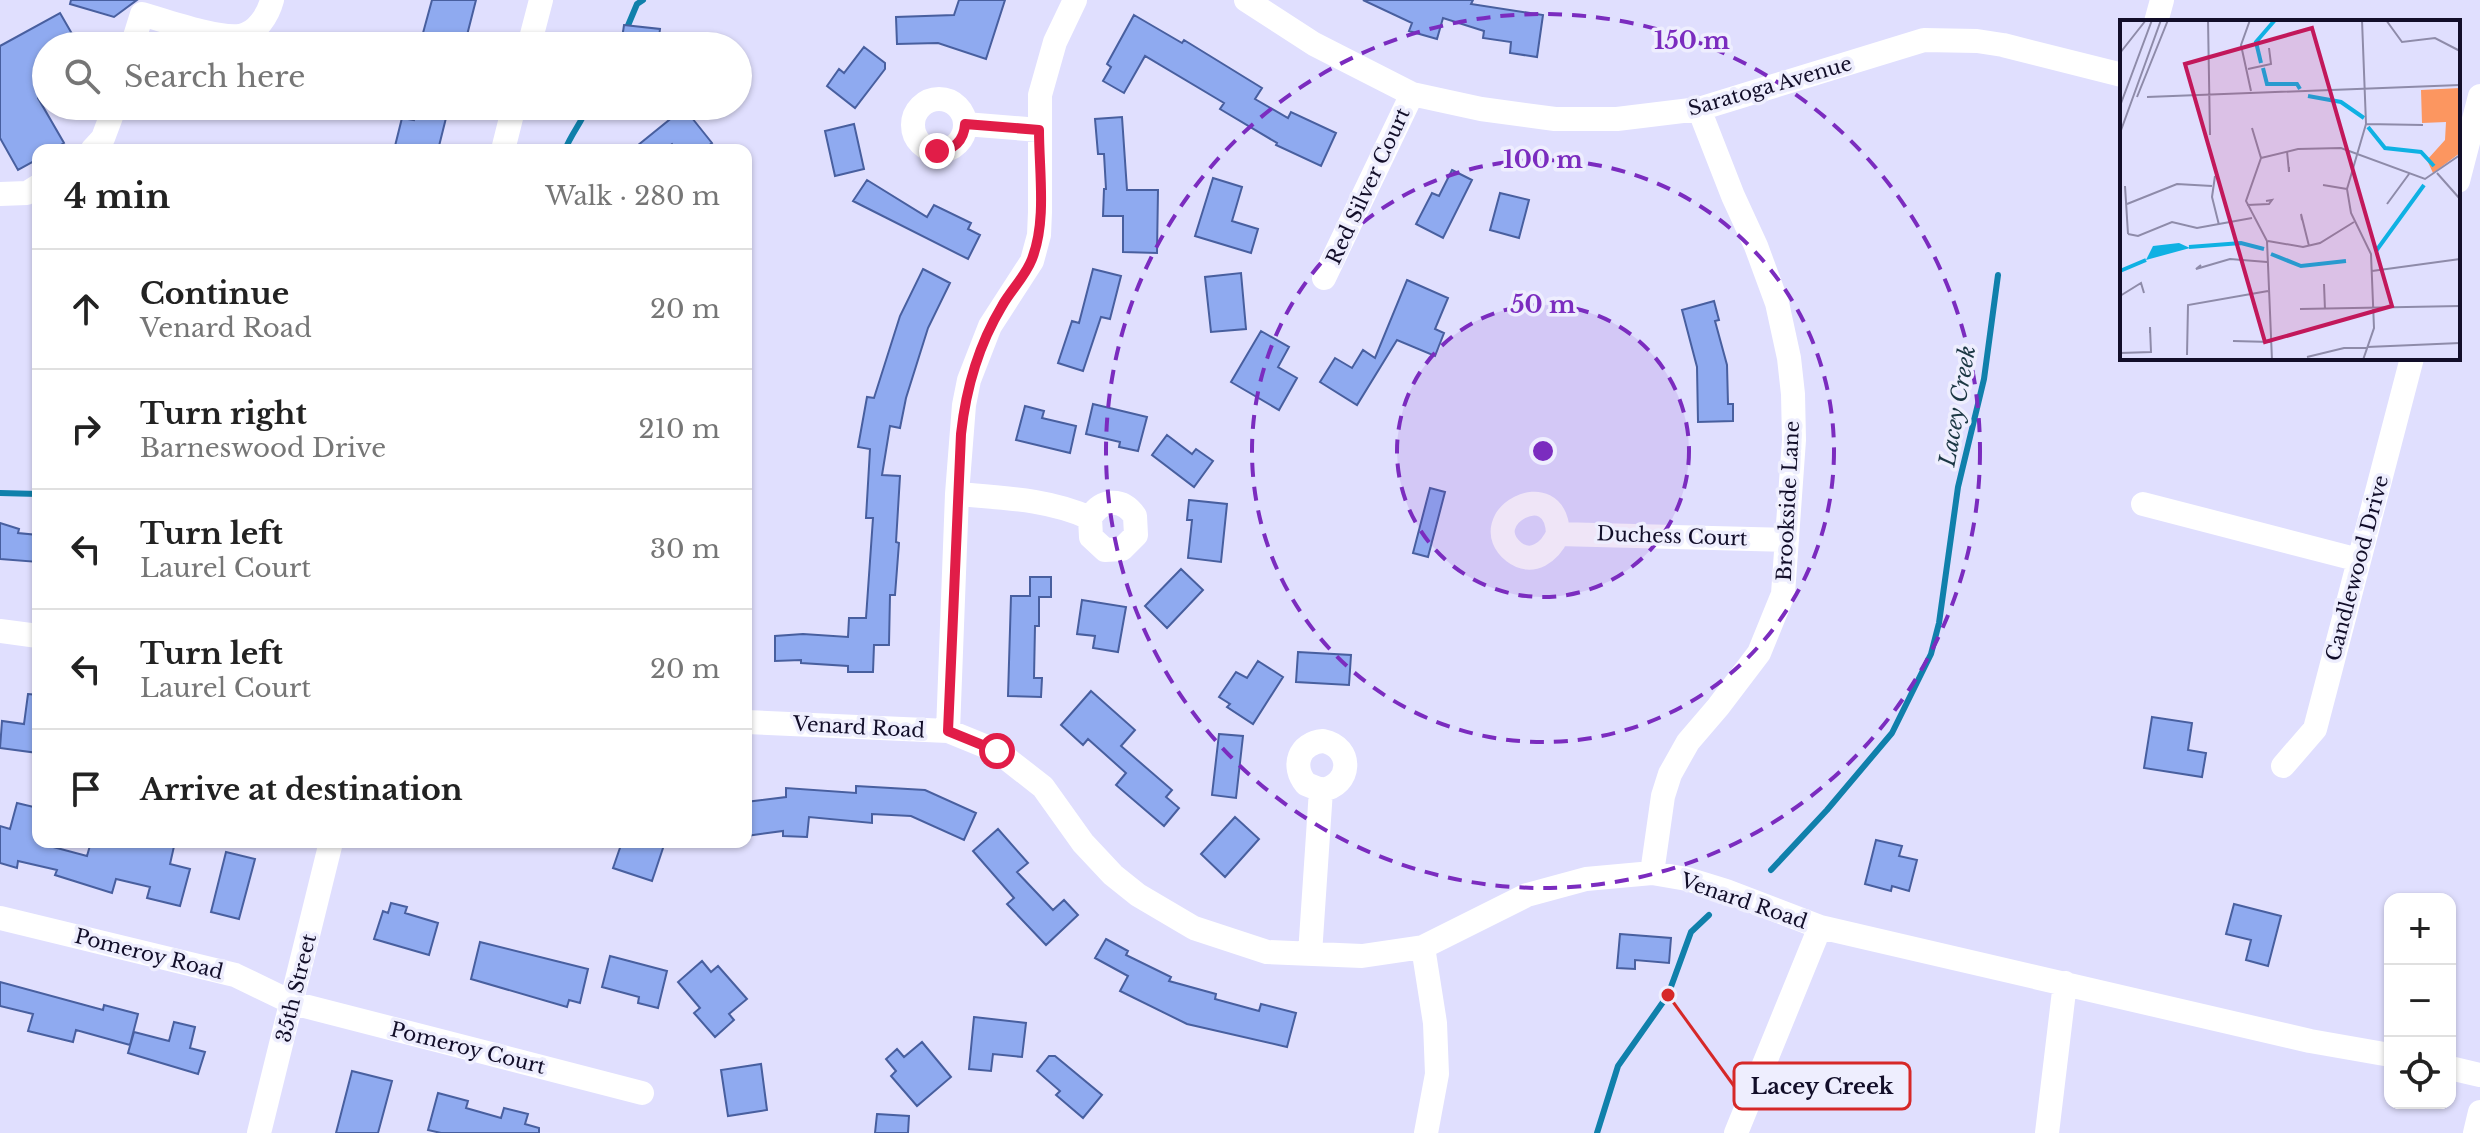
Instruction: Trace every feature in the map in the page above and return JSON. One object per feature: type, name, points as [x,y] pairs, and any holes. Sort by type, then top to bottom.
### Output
[{"type":"street","points":[[251,32],[262,21],[272,0]]},
{"type":"street","points":[[533,32],[541,0]]},
{"type":"street","points":[[948,731],[957,494],[964,405],[969,380],[990,326],[1032,261],[1039,235],[1040,95],[1055,42],[1075,0]]},
{"type":"street","name":"Saratoga Avenue","points":[[1246,0],[1314,44],[1412,94],[1481,109],[1555,119],[1617,119],[1699,109],[1924,40],[2003,45],[2120,74]]},
{"type":"street","points":[[2157,20],[2162,0]]},
{"type":"street","points":[[136,32],[142,14],[208,32]]},
{"type":"street","name":"Red Silver Court","points":[[1324,278],[1412,94]]},
{"type":"street","points":[[2465,167],[2480,96]]},
{"type":"street","name":"Brookside Lane","points":[[1652,873],[1663,796],[1670,774],[1688,742],[1759,653],[1783,594],[1787,540],[1794,424],[1784,333],[1770,283],[1699,109]]},
{"type":"street","points":[[98,144],[110,120]]},
{"type":"street","points":[[504,144],[510,120]]},
{"type":"street","points":[[965,124],[1039,130]]},
{"type":"street","points":[[0,194],[27,193],[32,190]]},
{"type":"street","name":"Candlewood Drive","points":[[2283,766],[2315,729],[2411,360]]},
{"type":"street","points":[[957,494],[1043,502],[1090,518]]},
{"type":"street","points":[[2143,504],[2359,560]]},
{"type":"street","name":"Duchess Court","points":[[1558,534],[1787,540]]},
{"type":"street","points":[[0,631],[32,635]]},
{"type":"street","name":"Venard Road","points":[[752,722],[948,731],[997,751],[1043,787],[1083,843],[1113,875],[1161,910],[1194,928],[1267,952],[1362,956],[1423,947],[1527,895],[1586,879],[1652,873],[1687,879],[1726,891],[1820,927],[2310,1041],[2384,1054]]},
{"type":"street","points":[[1310,954],[1321,790]]},
{"type":"street","name":"35th Street","points":[[259,1133],[330,848]]},
{"type":"street","name":"Pomeroy Road","points":[[0,918],[235,975],[293,1003]]},
{"type":"street","points":[[1736,1133],[1820,927]]},
{"type":"street","points":[[1423,947],[1435,1023],[1437,1074],[1426,1133]]},
{"type":"street","points":[[2047,1133],[2065,983]]},
{"type":"street","name":"Pomeroy Court","points":[[293,1003],[642,1093]]},
{"type":"street","points":[[2456,1069],[2480,1075]]},
{"type":"street","points":[[2475,1133],[2480,1112]]},
{"type":"building","points":[[71,0],[137,0],[114,17],[70,4]]},
{"type":"building","points":[[432,0],[476,0],[468,32],[423,32]]},
{"type":"building","points":[[959,0],[1005,0],[986,59],[938,43],[897,44],[896,17],[954,15]]},
{"type":"building","points":[[1363,0],[1473,0],[1471,4],[1543,15],[1537,57],[1510,53],[1511,42],[1483,38],[1484,31],[1443,18],[1437,39],[1409,31],[1412,23]]},
{"type":"building","points":[[60,13],[71,32],[32,32],[32,120],[51,120],[64,143],[32,144],[32,162],[18,170],[0,138],[0,46]]},
{"type":"building","points":[[1134,15],[1182,43],[1184,40],[1262,88],[1255,99],[1288,118],[1291,112],[1336,133],[1321,166],[1276,145],[1220,109],[1224,103],[1145,56],[1124,93],[1103,81],[1111,67],[1107,64]]},
{"type":"building","points":[[624,25],[660,29],[660,32],[623,32]]},
{"type":"building","points":[[864,47],[885,63],[885,69],[855,108],[827,86],[839,69],[844,73]]},
{"type":"building","points":[[1122,117],[1127,190],[1158,190],[1157,253],[1123,252],[1123,216],[1103,216],[1106,189],[1104,154],[1098,154],[1095,119]]},
{"type":"building","points":[[402,120],[446,120],[440,144],[396,144]]},
{"type":"building","points":[[669,120],[694,120],[712,143],[711,144],[639,144]]},
{"type":"building","points":[[854,124],[864,169],[835,176],[825,131]]},
{"type":"building","points":[[1452,170],[1472,180],[1443,238],[1416,224],[1432,193],[1439,196]]},
{"type":"building","points":[[1213,178],[1242,187],[1232,221],[1258,229],[1251,253],[1195,236]]},
{"type":"building","points":[[867,180],[927,217],[934,205],[971,223],[968,229],[980,235],[968,259],[853,201]]},
{"type":"building","points":[[1500,193],[1529,200],[1519,238],[1490,230]]},
{"type":"building","points":[[923,269],[950,283],[928,328],[900,428],[890,426],[882,475],[900,476],[896,542],[899,543],[895,595],[890,595],[889,645],[874,645],[873,672],[848,672],[848,666],[801,663],[801,660],[775,661],[775,636],[848,637],[849,618],[866,618],[873,518],[866,518],[870,449],[858,447],[867,397],[874,398],[900,316]]},
{"type":"building","points":[[1093,269],[1121,276],[1110,319],[1101,317],[1083,371],[1058,363],[1072,321],[1079,323]]},
{"type":"building","points":[[1241,273],[1246,329],[1211,332],[1205,277]]},
{"type":"building","points":[[1407,280],[1448,298],[1435,329],[1444,333],[1435,356],[1397,340],[1357,405],[1320,382],[1335,358],[1352,368],[1363,350],[1375,358]]},
{"type":"building","points":[[1714,301],[1719,320],[1715,321],[1727,365],[1728,404],[1733,404],[1733,421],[1698,422],[1697,367],[1682,310]]},
{"type":"building","points":[[1261,331],[1289,347],[1278,367],[1297,378],[1279,410],[1231,382]]},
{"type":"building","points":[[1093,404],[1147,417],[1138,451],[1119,447],[1120,442],[1086,434]]},
{"type":"building","points":[[1025,406],[1044,411],[1042,418],[1076,426],[1070,453],[1016,440]]},
{"type":"building","points":[[1167,435],[1192,454],[1196,449],[1213,461],[1194,487],[1152,455]]},
{"type":"building","points":[[1430,488],[1445,492],[1428,557],[1413,553]]},
{"type":"building","points":[[1189,500],[1227,504],[1221,562],[1188,558],[1192,520],[1187,520]]},
{"type":"building","points":[[0,523],[19,529],[18,533],[32,534],[32,562],[0,559]]},
{"type":"building","points":[[1181,569],[1203,590],[1167,628],[1145,606]]},
{"type":"building","points":[[1030,577],[1051,577],[1051,597],[1039,597],[1039,626],[1035,626],[1034,678],[1042,678],[1041,697],[1008,696],[1011,596],[1030,596]]},
{"type":"building","points":[[1082,600],[1126,607],[1118,652],[1093,648],[1095,636],[1077,634]]},
{"type":"building","points":[[1298,652],[1351,655],[1349,685],[1296,682]]},
{"type":"building","points":[[1258,661],[1283,677],[1253,724],[1227,707],[1230,704],[1219,697],[1236,672],[1247,678]]},
{"type":"building","points":[[1091,691],[1135,730],[1121,746],[1172,790],[1166,797],[1179,808],[1164,826],[1116,785],[1126,773],[1088,739],[1083,745],[1061,725]]},
{"type":"building","points":[[28,694],[32,694],[32,752],[0,748],[2,721],[24,724]]},
{"type":"building","points":[[2152,717],[2192,723],[2188,750],[2206,753],[2202,777],[2144,768]]},
{"type":"building","points":[[1219,734],[1243,736],[1236,798],[1212,795]]},
{"type":"building","points":[[856,786],[925,790],[976,813],[964,840],[911,816],[872,814],[872,823],[809,817],[807,837],[783,836],[783,831],[752,835],[752,801],[786,797],[786,788],[856,793]]},
{"type":"building","points":[[17,803],[32,807],[32,848],[57,848],[87,856],[89,848],[174,848],[170,864],[190,869],[180,906],[147,898],[150,887],[116,879],[112,893],[55,875],[57,870],[18,861],[17,868],[0,863],[0,826],[10,829]]},
{"type":"building","points":[[1235,817],[1259,839],[1225,877],[1201,854]]},
{"type":"building","points":[[998,829],[1028,863],[1017,872],[1053,910],[1064,900],[1078,915],[1046,945],[1007,904],[1014,898],[973,851]]},
{"type":"building","points":[[1876,840],[1902,846],[1899,856],[1917,860],[1909,891],[1892,886],[1891,891],[1865,884]]},
{"type":"building","points":[[620,848],[663,848],[652,881],[613,868]]},
{"type":"building","points":[[226,852],[255,859],[239,919],[211,912]]},
{"type":"building","points":[[391,903],[407,907],[405,913],[438,923],[429,955],[374,939],[383,911],[388,913]]},
{"type":"building","points":[[2234,904],[2281,916],[2268,966],[2246,960],[2251,940],[2226,934]]},
{"type":"building","points":[[1620,934],[1671,938],[1669,963],[1635,960],[1635,969],[1617,968]]},
{"type":"building","points":[[1106,939],[1128,951],[1126,955],[1171,977],[1169,981],[1216,994],[1215,999],[1259,1011],[1261,1004],[1296,1013],[1287,1047],[1187,1024],[1120,991],[1128,976],[1095,958]]},
{"type":"building","points":[[480,942],[588,969],[580,1003],[569,1000],[567,1007],[471,979]]},
{"type":"building","points":[[610,956],[667,971],[658,1008],[638,1003],[639,997],[602,987]]},
{"type":"building","points":[[702,961],[711,972],[718,966],[747,999],[729,1014],[734,1020],[715,1037],[694,1013],[700,1008],[678,982]]},
{"type":"building","points":[[0,982],[103,1010],[104,1005],[138,1014],[130,1045],[76,1030],[73,1042],[28,1031],[33,1014],[0,1006]]},
{"type":"building","points":[[974,1017],[1026,1023],[1022,1057],[993,1054],[991,1071],[969,1069]]},
{"type":"building","points":[[174,1022],[195,1027],[190,1048],[205,1052],[198,1074],[128,1053],[134,1032],[169,1041]]},
{"type":"building","points":[[922,1042],[951,1077],[917,1106],[891,1076],[896,1071],[886,1059],[897,1049],[904,1057]]},
{"type":"building","points":[[1049,1056],[1055,1056],[1102,1095],[1083,1118],[1056,1095],[1060,1091],[1037,1071]]},
{"type":"building","points":[[761,1064],[767,1110],[728,1116],[721,1070]]},
{"type":"building","points":[[352,1071],[392,1081],[378,1133],[336,1133]]},
{"type":"building","points":[[438,1093],[468,1101],[466,1108],[501,1118],[504,1108],[528,1114],[525,1124],[539,1128],[539,1133],[441,1133],[428,1130]]},
{"type":"building","points":[[877,1114],[909,1116],[908,1133],[875,1133]]},
{"type":"waterway","points":[[625,32],[637,4],[643,0]]},
{"type":"waterway","points":[[568,144],[581,120]]},
{"type":"waterway","name":"Lacey Creek","points":[[1771,870],[1892,733],[1931,654],[1939,623],[1958,487],[1984,379],[1998,275]]},
{"type":"waterway","points":[[0,493],[32,494]]},
{"type":"waterway","name":"Lacey Creek","points":[[1597,1133],[1618,1066],[1668,995],[1691,932],[1709,915]]},
{"type":"place","name":"Lacey Creek","points":[[1668,995]]},
{"type":"route","points":[[937,151],[956,145],[965,124],[1039,130],[1039,235],[1032,261],[990,326],[979,353],[969,380],[961,434],[948,731],[997,751]]}]
